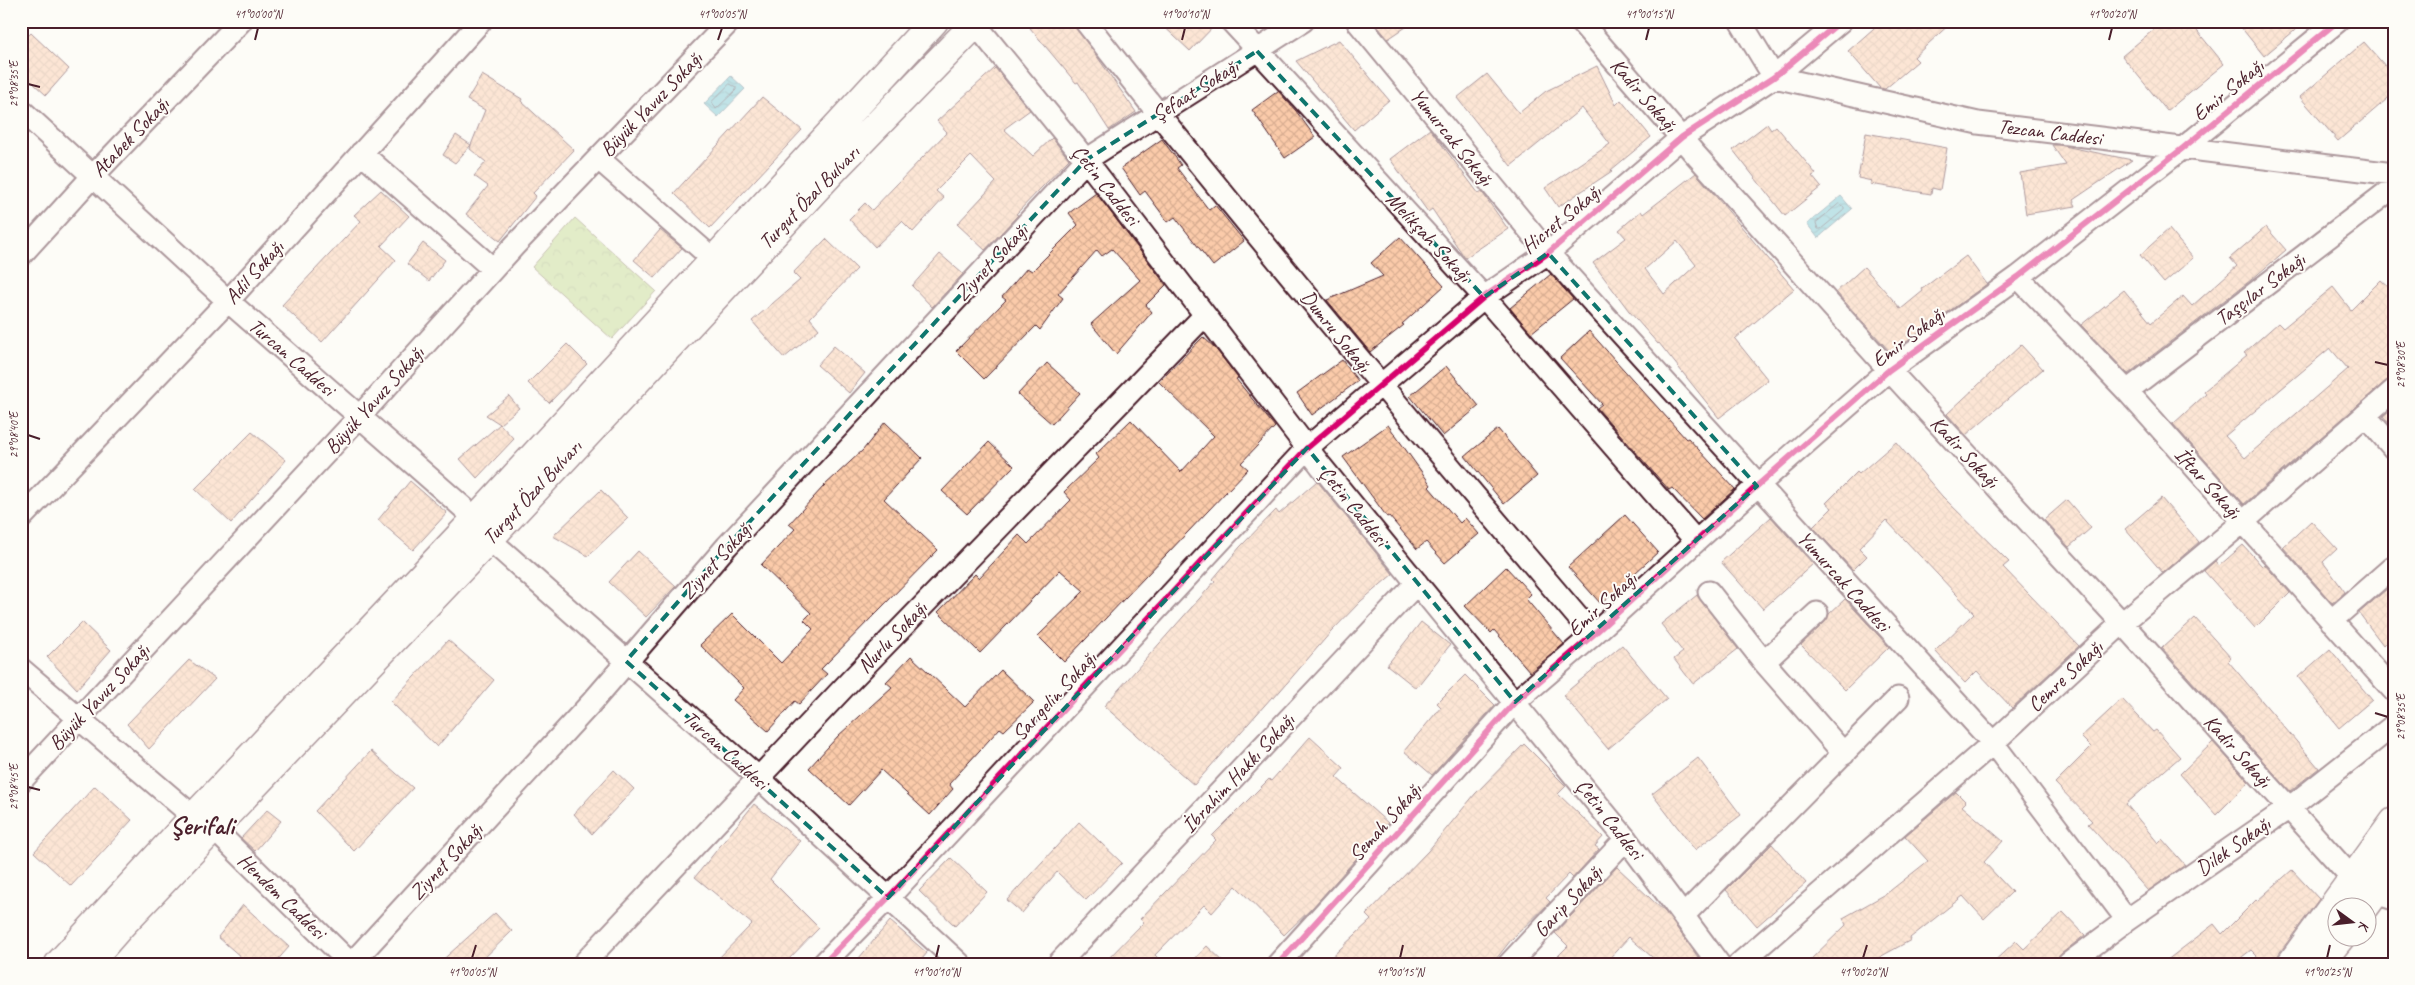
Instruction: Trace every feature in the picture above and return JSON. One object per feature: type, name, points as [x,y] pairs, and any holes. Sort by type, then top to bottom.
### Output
[{"type":"main road","name":"Turgut Özal Bulvarı","points":[[482,530],[714,259],[934,21]]},
{"type":"main road","name":"Turgut Özal Bulvarı","points":[[59,964],[204,823],[482,530],[716,294],[975,22]]},
{"type":"main road","points":[[2372,895],[2394,822]]},
{"type":"main road","name":"Turgut Özal Bulvarı","points":[[87,964],[204,823]]},
{"type":"main road","points":[[2291,964],[2372,895],[2394,866]]},
{"type":"main road","points":[[2319,964],[2332,948]]},
{"type":"street","name":"Atabek Sokağı","points":[[21,255],[92,177],[242,21]]},
{"type":"street","name":"Adil Sokağı","points":[[21,518],[228,301],[481,21]]},
{"type":"street","name":"Büyük Yavuz Sokağı","points":[[21,780],[360,416],[493,268],[730,21]]},
{"type":"street","name":"Dumru Sokağı","points":[[1085,21],[1157,113],[1380,385],[1593,635]]},
{"type":"street","points":[[1231,21],[1257,51]]},
{"type":"street","name":"Şefaat Sokağı","points":[[1086,160],[1303,21]]},
{"type":"street","name":"Yumurcak Sokağı","points":[[1357,21],[1548,254]]},
{"type":"street","name":"Kadir Sokağı","points":[[1580,21],[1889,370],[2289,808],[2372,895]]},
{"type":"street","points":[[1740,21],[1774,77]]},
{"type":"street","name":"Hicret Sokağı","points":[[1307,448],[1484,297],[1548,254],[1682,138],[1774,77],[1841,21]]},
{"type":"street","name":"Emir Sokağı","points":[[1516,702],[1889,370],[2018,277],[2183,148],[2338,21]]},
{"type":"street","name":"Çetin Caddesi","points":[[975,22],[1086,160],[1307,448],[1626,839],[1719,964]]},
{"type":"street","name":"Melikşah Sokağı","points":[[1257,51],[1484,297],[1696,540]]},
{"type":"street","name":"Tezcan Caddesi","points":[[1774,77],[1978,123],[2394,174]]},
{"type":"street","name":"Turcan Caddesi","points":[[21,110],[228,301],[466,510],[482,530],[626,661],[759,778],[960,964]]},
{"type":"street","points":[[361,153],[493,268]]},
{"type":"street","points":[[599,159],[714,259]]},
{"type":"street","name":"Ziynet Sokağı","points":[[351,964],[586,708],[727,546],[1086,160]]},
{"type":"street","name":"Taşçılar Sokağı","points":[[2127,392],[2394,187]]},
{"type":"street","name":"Yumurcak Caddesi","points":[[1548,254],[1993,744],[2126,920]]},
{"type":"street","name":"İftar Sokağı","points":[[2018,277],[2127,392],[2394,691]]},
{"type":"street","name":"Nurlu Sokağı","points":[[583,964],[850,681],[1205,315]]},
{"type":"street","name":"Cemre Sokağı","points":[[1739,964],[1993,744],[2122,623],[2243,522],[2394,390]]},
{"type":"street","points":[[2365,415],[2394,449]]},
{"type":"street","name":"Sarıgelin Sokağı","points":[[823,964],[888,898],[1307,448]]},
{"type":"street","points":[[2331,621],[2394,566]]},
{"type":"street","name":"İbrahim Hakkı Sokağı","points":[[1058,964],[1417,583]]},
{"type":"street","points":[[1709,592],[1764,662],[1844,754]]},
{"type":"street","points":[[1764,662],[1817,613]]},
{"type":"street","name":"Hendem Caddesi","points":[[21,668],[204,823],[351,964]]},
{"type":"street","points":[[1683,916],[1898,698]]},
{"type":"street","name":"Semah Sokağı","points":[[1278,964],[1516,702]]},
{"type":"street","name":"Dilek Sokağı","points":[[2068,964],[2126,920],[2289,808],[2394,725]]},
{"type":"street","name":"Garip Sokağı","points":[[1509,964],[1626,839]]},
{"type":"highlighted area","points":[[1257,51],[1484,297],[1548,253],[1757,486],[1515,702],[1307,448],[888,898],[626,661],[727,546],[1086,160]]},
{"type":"green space","points":[[575,218],[656,291],[612,339],[532,267]]},
{"type":"water","points":[[731,76],[745,89],[718,117],[704,104]]},
{"type":"water","points":[[1841,196],[1852,209],[1818,238],[1807,224]]},
{"type":"building","points":[[1039,21],[1072,21],[1136,112],[1109,130],[1078,82],[1076,83],[1030,28]]},
{"type":"building","points":[[1158,21],[1219,21],[1190,51]]},
{"type":"building","points":[[1373,21],[1415,21],[1388,39]]},
{"type":"building","points":[[1882,21],[1953,21],[1914,57],[1918,61],[1885,89],[1880,88],[1848,51]]},
{"type":"building","points":[[2164,21],[2189,21],[2224,64],[2167,111],[2122,56]]},
{"type":"building","points":[[2236,21],[2306,21],[2264,56]]},
{"type":"building","points":[[31,33],[69,69],[46,95],[21,72],[21,43]]},
{"type":"building","points":[[1339,40],[1389,100],[1354,130],[1296,61]]},
{"type":"building","points":[[2364,42],[2394,76],[2394,93],[2338,141],[2300,97]]},
{"type":"building","points":[[1597,66],[1616,105],[1621,100],[1651,137],[1612,171],[1558,207],[1545,188],[1610,144],[1582,108],[1511,166],[1457,98],[1487,74],[1519,113],[1546,91]]},
{"type":"building","points":[[995,68],[1030,110],[1004,129],[1033,156],[1052,138],[1069,159],[1016,214],[1018,215],[985,250],[957,224],[996,182],[971,156],[936,191],[944,198],[913,232],[902,221],[875,247],[849,219],[865,203],[872,210],[947,132],[937,121]]},
{"type":"building","points":[[482,75],[522,99],[521,101],[574,150],[533,193],[536,196],[500,241],[466,214],[488,186],[474,176],[486,162],[470,149],[485,110],[467,100]]},
{"type":"building","points":[[1278,91],[1315,137],[1285,158],[1252,110]]},
{"type":"building","points":[[762,97],[802,130],[710,228],[674,193]]},
{"type":"building","points":[[1767,124],[1771,130],[1776,126],[1816,174],[1812,176],[1821,187],[1785,216],[1733,150]]},
{"type":"building","points":[[1430,129],[1479,194],[1482,192],[1508,229],[1465,258],[1432,209],[1428,212],[1390,159]]},
{"type":"building","points":[[1866,133],[1947,148],[1940,190],[1932,188],[1931,194],[1870,184],[1872,181],[1858,178]]},
{"type":"building","points":[[456,135],[471,145],[455,163],[443,155]]},
{"type":"building","points":[[1162,139],[1181,165],[1177,168],[1209,210],[1215,205],[1244,241],[1213,266],[1175,217],[1168,222],[1145,191],[1140,195],[1121,168]]},
{"type":"building","points":[[2052,145],[2132,160],[2073,200],[2076,206],[2026,214],[2020,173],[2066,165]]},
{"type":"building","points":[[1696,173],[1794,289],[1735,339],[1768,380],[1719,418],[1659,343],[1629,311],[1593,263],[1626,238],[1619,230],[1641,211],[1643,214]],"holes":[[[1677,241],[1696,265],[1664,294],[1645,269]]]},
{"type":"building","points":[[381,190],[409,216],[381,246],[396,260],[322,342],[282,305],[361,221],[354,215]]},
{"type":"building","points":[[1096,193],[1166,285],[1146,305],[1152,312],[1116,354],[1091,324],[1140,280],[1112,249],[1102,256],[1097,250],[1058,294],[1063,298],[1040,330],[1036,326],[984,379],[956,351],[1006,300],[1002,297],[1027,268],[1032,271],[1078,225],[1069,213]]},
{"type":"building","points":[[2266,227],[2286,250],[2251,280],[2128,374],[2081,325],[2124,290],[2151,323],[2183,296],[2192,306],[2237,266],[2230,258]]},
{"type":"building","points":[[2169,229],[2193,258],[2164,283],[2140,255]]},
{"type":"building","points":[[660,230],[682,248],[655,278],[634,260]]},
{"type":"building","points":[[1400,237],[1444,286],[1402,324],[1404,325],[1370,352],[1327,300],[1383,276],[1371,263]]},
{"type":"building","points":[[826,239],[857,269],[810,318],[819,329],[784,358],[752,321],[800,280],[793,273]]},
{"type":"building","points":[[423,243],[445,260],[429,281],[407,264]]},
{"type":"building","points":[[940,254],[963,274],[932,307],[912,286]]},
{"type":"building","points":[[1966,256],[1987,284],[1891,353],[1836,292],[1864,267],[1901,309],[1923,291],[1922,289]]},
{"type":"building","points":[[1551,274],[1573,299],[1531,333],[1510,308]]},
{"type":"building","points":[[2381,280],[2394,292],[2394,378],[2386,381],[2244,504],[2173,424],[2206,394],[2204,391],[2247,355],[2244,353],[2278,323],[2283,328],[2333,287],[2351,310]],"holes":[[[2330,348],[2348,369],[2245,458],[2225,436]]]},
{"type":"building","points":[[1589,331],[1686,439],[1688,438],[1735,489],[1702,519],[1672,488],[1669,490],[1597,408],[1602,404],[1560,358]]},
{"type":"building","points":[[1203,337],[1215,348],[1238,378],[1236,379],[1275,427],[1241,463],[1248,469],[1064,662],[1038,636],[1084,591],[1060,570],[980,653],[938,612],[975,574],[979,578],[1019,535],[1028,544],[1071,500],[1064,492],[1099,458],[1096,454],[1131,420],[1181,472],[1214,436],[1159,382]]},
{"type":"building","points":[[567,344],[587,364],[549,403],[528,383]]},
{"type":"building","points":[[2021,345],[2043,369],[1966,435],[1947,414]]},
{"type":"building","points":[[834,346],[865,373],[849,393],[817,365]]},
{"type":"building","points":[[1342,360],[1358,381],[1312,415],[1297,393]]},
{"type":"building","points":[[1047,363],[1080,393],[1052,424],[1018,394]]},
{"type":"building","points":[[1446,366],[1479,406],[1443,436],[1410,396]]},
{"type":"building","points":[[509,396],[519,408],[500,424],[486,415]]},
{"type":"building","points":[[2394,407],[2394,429],[2383,416]]},
{"type":"building","points":[[885,422],[922,458],[884,499],[938,550],[821,669],[827,674],[799,704],[795,701],[768,731],[733,700],[744,688],[700,645],[732,614],[781,663],[813,629],[804,620],[811,613],[761,565],[795,529],[789,524],[824,486],[863,450]]},
{"type":"building","points":[[500,424],[514,439],[477,478],[460,459]]},
{"type":"building","points":[[1388,425],[1431,485],[1429,487],[1460,523],[1465,518],[1479,534],[1445,563],[1426,542],[1417,549],[1389,516],[1387,517],[1343,457]]},
{"type":"building","points":[[1498,429],[1537,476],[1504,504],[1465,456]]},
{"type":"building","points":[[252,432],[286,460],[231,523],[195,489]]},
{"type":"building","points":[[989,442],[1014,466],[967,514],[942,491]]},
{"type":"building","points":[[1896,442],[1942,496],[2009,562],[2003,567],[2079,646],[2012,708],[1977,671],[1965,683],[1935,651],[1974,613],[1886,520],[1859,548],[1867,556],[1853,570],[1813,527],[1832,508],[1826,503],[1857,472],[1859,474]]},
{"type":"building","points":[[410,481],[447,513],[413,550],[378,520]]},
{"type":"building","points":[[1317,481],[1393,574],[1361,601],[1331,632],[1274,698],[1272,697],[1194,785],[1104,706],[1215,581],[1213,579],[1240,547],[1276,510],[1279,514]]},
{"type":"building","points":[[601,490],[628,518],[588,556],[553,536]]},
{"type":"building","points":[[2161,498],[2199,542],[2163,573],[2125,529]]},
{"type":"building","points":[[2067,500],[2091,528],[2069,547],[2044,520]]},
{"type":"building","points":[[1625,515],[1658,552],[1601,604],[1568,567]]},
{"type":"building","points":[[1771,517],[1813,564],[1763,609],[1721,562]]},
{"type":"building","points":[[2311,521],[2337,549],[2323,562],[2345,592],[2332,603],[2283,547]]},
{"type":"building","points":[[2243,545],[2262,566],[2264,564],[2290,593],[2255,628],[2204,571],[2215,561],[2219,566]]},
{"type":"building","points":[[638,551],[676,586],[646,617],[609,582]]},
{"type":"building","points":[[1506,567],[1531,594],[1526,599],[1564,644],[1530,672],[1494,630],[1491,633],[1465,606]]},
{"type":"building","points":[[2394,583],[2394,634],[2383,645],[2359,613]]},
{"type":"building","points":[[1697,595],[1738,649],[1693,684],[1674,659],[1683,652],[1661,624]]},
{"type":"building","points":[[1845,599],[1889,647],[1845,690],[1801,645]]},
{"type":"building","points":[[2195,618],[2231,658],[2228,661],[2319,768],[2290,791],[2162,648]]},
{"type":"building","points":[[82,622],[111,650],[77,689],[47,657]]},
{"type":"building","points":[[1421,622],[1450,645],[1416,688],[1387,665]]},
{"type":"building","points":[[448,640],[494,680],[437,747],[391,702]]},
{"type":"building","points":[[1622,645],[1667,699],[1608,749],[1563,695]]},
{"type":"building","points":[[2330,649],[2372,700],[2339,728],[2298,677]]},
{"type":"building","points":[[911,656],[965,707],[1001,670],[1034,702],[1004,731],[1000,728],[949,784],[953,789],[930,815],[881,770],[849,805],[809,768],[838,736],[892,687],[886,682]]},
{"type":"building","points":[[189,660],[215,679],[149,749],[127,724]]},
{"type":"building","points":[[1465,675],[1495,705],[1432,775],[1404,751],[1441,707],[1437,703]]},
{"type":"building","points":[[2122,699],[2153,732],[2156,730],[2180,757],[2126,804],[2158,843],[2162,839],[2185,865],[2148,891],[2088,824],[2092,821],[2055,783],[2091,747],[2081,737]]},
{"type":"building","points":[[1310,737],[1344,768],[1336,777],[1388,823],[1313,907],[1284,935],[1236,886],[1212,913],[1204,905],[1155,955],[1164,964],[1103,964],[1144,922],[1140,919],[1216,840],[1212,836],[1269,779],[1271,781]]},
{"type":"building","points":[[2213,742],[2249,782],[2216,815],[2180,774]]},
{"type":"building","points":[[1524,744],[1566,786],[1558,794],[1603,837],[1595,846],[1599,849],[1573,878],[1569,874],[1546,898],[1550,902],[1511,940],[1492,964],[1324,964],[1371,920],[1366,915],[1428,851],[1475,794]]},
{"type":"building","points":[[371,751],[413,788],[354,851],[315,811]]},
{"type":"building","points":[[1698,758],[1741,815],[1695,850],[1652,794]]},
{"type":"building","points":[[614,770],[634,789],[592,834],[574,814]]},
{"type":"building","points":[[95,786],[132,820],[71,886],[34,852]]},
{"type":"building","points":[[1956,792],[1966,802],[1962,806],[2003,841],[1984,862],[2012,892],[1984,919],[1963,896],[1910,938],[1911,940],[1867,964],[1806,964],[1846,925],[1843,918],[1886,894],[1928,861],[1905,836]]},
{"type":"building","points":[[754,804],[800,841],[770,879],[819,928],[784,964],[713,964],[752,924],[695,877]]},
{"type":"building","points":[[267,810],[281,821],[255,851],[241,838]]},
{"type":"building","points":[[1079,822],[1122,863],[1086,900],[1057,872],[1022,913],[1007,900]]},
{"type":"building","points":[[1772,844],[1806,883],[1757,926],[1726,890]]},
{"type":"building","points":[[951,858],[987,892],[955,926],[919,891]]},
{"type":"building","points":[[1617,867],[1666,913],[1703,964],[1660,964],[1629,937],[1604,964],[1550,964],[1568,946],[1555,933]]},
{"type":"building","points":[[2292,870],[2319,899],[2278,955],[2276,964],[2265,964],[2251,950],[2233,964],[2162,964],[2214,924],[2222,934],[2256,900]]},
{"type":"building","points":[[243,905],[289,947],[274,964],[249,964],[218,937]]},
{"type":"building","points":[[2063,912],[2085,935],[2061,954],[2056,964],[1991,964],[2016,941],[2024,949]]},
{"type":"building","points":[[495,913],[512,931],[478,964],[438,964]]},
{"type":"building","points":[[890,921],[927,953],[918,964],[854,964]]},
{"type":"building","points":[[1207,946],[1226,964],[1190,964]]},
{"type":"cycle path","points":[[823,964],[888,898],[1307,448],[1484,297],[1548,253],[1682,137],[1774,77],[1841,21]]},
{"type":"cycle path","points":[[1278,964],[1515,702],[1593,635],[1757,486],[1889,370],[2018,277],[2183,148],[2338,21]]},
{"type":"district","name":"Şerifali","points":[[202,825]]}]
